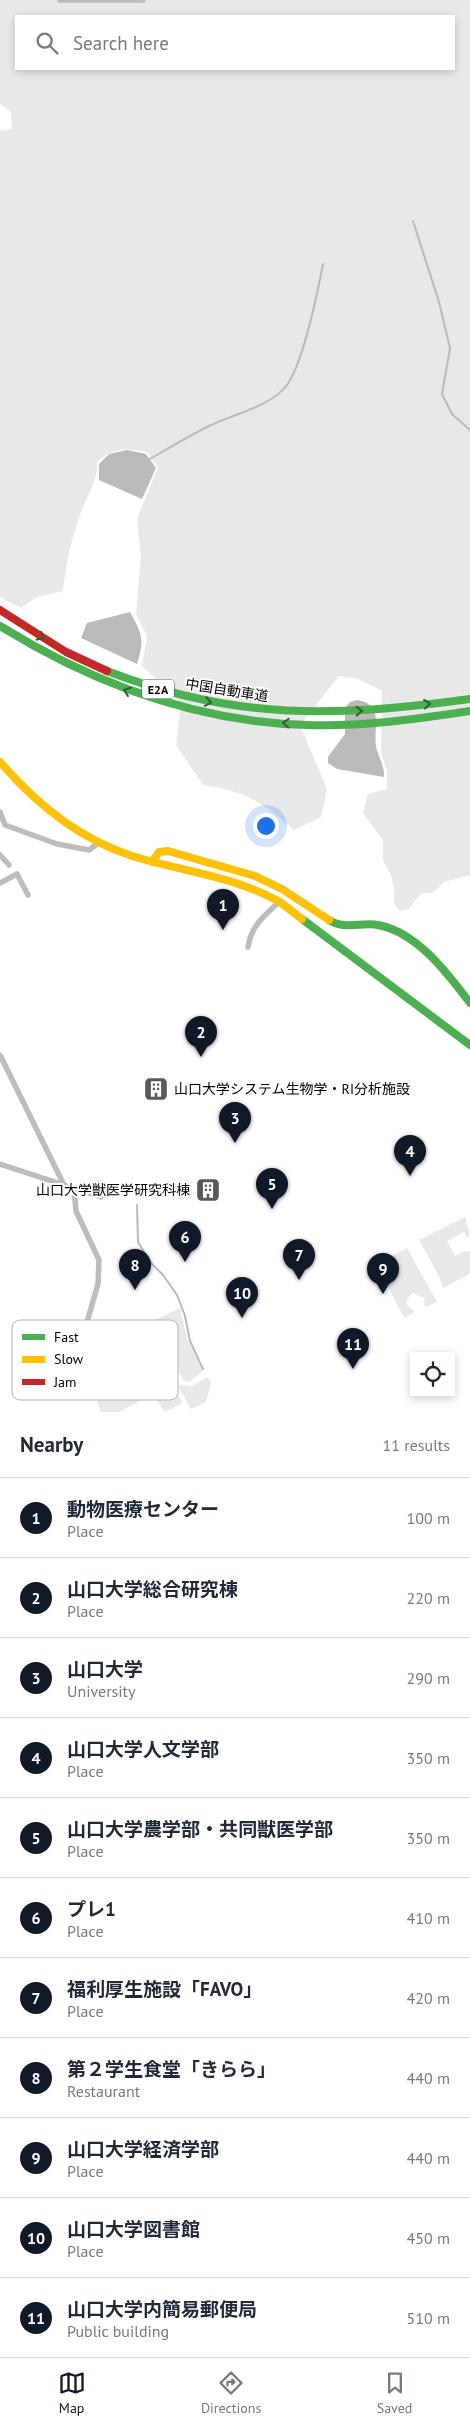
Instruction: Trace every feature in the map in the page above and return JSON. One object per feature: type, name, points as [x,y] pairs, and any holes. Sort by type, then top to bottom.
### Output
[{"type":"main road","name":"中国自動車道","points":[[0,610],[67,652],[127,678],[167,692],[211,702],[255,709],[334,712],[384,709],[470,699]]},
{"type":"main road","name":"中国自動車道","points":[[0,626],[32,647],[98,680],[151,699],[224,717],[279,723],[335,724],[384,721],[470,711]]},
{"type":"main road","points":[[0,762],[37,802],[67,824],[98,842],[152,862],[232,881],[264,893],[279,902],[470,1045]]},
{"type":"main road","points":[[152,862],[159,852],[168,851],[240,871],[282,889],[333,924],[370,924],[397,931],[440,968],[470,1002]]},
{"type":"street","points":[[60,0],[143,0]]},
{"type":"street","points":[[0,812],[1,823],[58,844],[89,850],[98,842]]},
{"type":"street","points":[[0,855],[9,865]]},
{"type":"street","points":[[0,883],[17,874],[28,895]]},
{"type":"street","points":[[248,947],[249,935],[254,926],[279,902]]},
{"type":"street","points":[[0,1055],[64,1184]]},
{"type":"street","points":[[0,1164],[101,1197]]},
{"type":"street","points":[[74,1189],[76,1210],[99,1260],[98,1284],[88,1320]]},
{"type":"shaded area","points":[[0,0],[470,0],[470,875],[444,882],[434,892],[420,894],[409,909],[400,911],[394,904],[394,889],[391,875],[383,860],[383,840],[363,813],[368,794],[387,789],[387,772],[381,752],[382,691],[358,679],[339,676],[300,725],[327,789],[321,817],[294,830],[253,799],[242,794],[203,785],[176,745],[181,703],[142,666],[147,636],[136,614],[141,556],[137,519],[158,467],[147,452],[133,450],[115,451],[98,461],[94,482],[74,534],[67,562],[63,591],[37,597],[21,608],[0,597],[0,131],[12,129],[11,112],[0,104]]},
{"type":"shaded area","points":[[127,450],[146,454],[156,468],[142,499],[99,480],[99,464],[109,454]]},
{"type":"shaded area","points":[[130,612],[141,637],[141,648],[137,664],[81,638],[87,623]]},
{"type":"shaded area","points":[[357,700],[366,702],[375,712],[375,739],[384,777],[337,769],[328,763],[328,757],[345,734],[345,708],[350,702]]},
{"type":"shaded area","points":[[465,1217],[470,1235],[466,1237],[464,1232],[447,1241],[455,1256],[465,1251],[470,1252],[470,1274],[443,1288],[439,1276],[419,1240]]},
{"type":"shaded area","points":[[407,1248],[437,1302],[425,1307],[424,1298],[413,1293],[407,1299],[407,1305],[415,1312],[404,1318],[377,1264]]},
{"type":"shaded area","points":[[180,1308],[187,1339],[203,1371],[189,1382],[184,1381],[178,1372],[178,1320],[155,1320]]},
{"type":"shaded area","points":[[208,1377],[211,1383],[206,1402],[191,1409],[179,1388],[180,1385],[192,1386]]},
{"type":"shaded area","points":[[178,1395],[183,1403],[165,1412],[157,1401],[178,1400]]},
{"type":"shaded area","points":[[97,1400],[142,1400],[119,1412],[100,1412]]},
{"type":"waterway","points":[[413,221],[439,302],[450,348],[442,394],[452,414],[470,430]]},
{"type":"waterway","points":[[150,459],[207,427],[261,405],[280,393],[287,385],[299,360],[323,264]]},
{"type":"waterway","points":[[137,1205],[138,1242],[151,1263],[163,1275],[177,1295],[185,1316],[190,1341],[203,1369]]},
{"type":"traffic: fast","points":[[0,626],[72,666],[109,682],[186,708],[225,716],[266,722],[348,725],[389,722],[470,711]]},
{"type":"traffic: fast","points":[[107,671],[154,687],[199,699],[243,707],[330,711],[375,709],[470,699]]},
{"type":"traffic: fast","points":[[302,919],[470,1045]]},
{"type":"traffic: fast","points":[[329,920],[340,925],[378,925],[406,936],[442,967],[470,1003]]},
{"type":"traffic: slow","points":[[0,762],[44,806],[76,830],[94,840],[132,856],[243,886],[278,901],[302,919]]},
{"type":"traffic: slow","points":[[152,862],[159,852],[168,851],[255,876],[282,889],[329,920]]},
{"type":"traffic: jam","points":[[0,610],[66,652],[107,671]]},
{"type":"place","name":"動物医療センター","points":[[223,930]]},
{"type":"place","name":"山口大学総合研究棟","points":[[201,1057]]},
{"type":"place","name":"山口大学システム生物学・RI分析施設","points":[[156,1089]]},
{"type":"place","name":"山口大学","points":[[235,1143]]},
{"type":"place","name":"山口大学人文学部","points":[[410,1176]]},
{"type":"place","name":"山口大学獣医学研究科棟","points":[[208,1190]]},
{"type":"place","name":"山口大学農学部・共同獣医学部","points":[[272,1209]]},
{"type":"place","name":"プレ1","points":[[185,1262]]},
{"type":"place","name":"福利厚生施設「FAVO」","points":[[299,1280]]},
{"type":"place","name":"第２学生食堂「きらら」","points":[[135,1290]]},
{"type":"place","name":"山口大学経済学部","points":[[383,1294]]},
{"type":"place","name":"山口大学図書館","points":[[242,1318]]},
{"type":"place","name":"山口大学内簡易郵便局","points":[[353,1369]]}]
